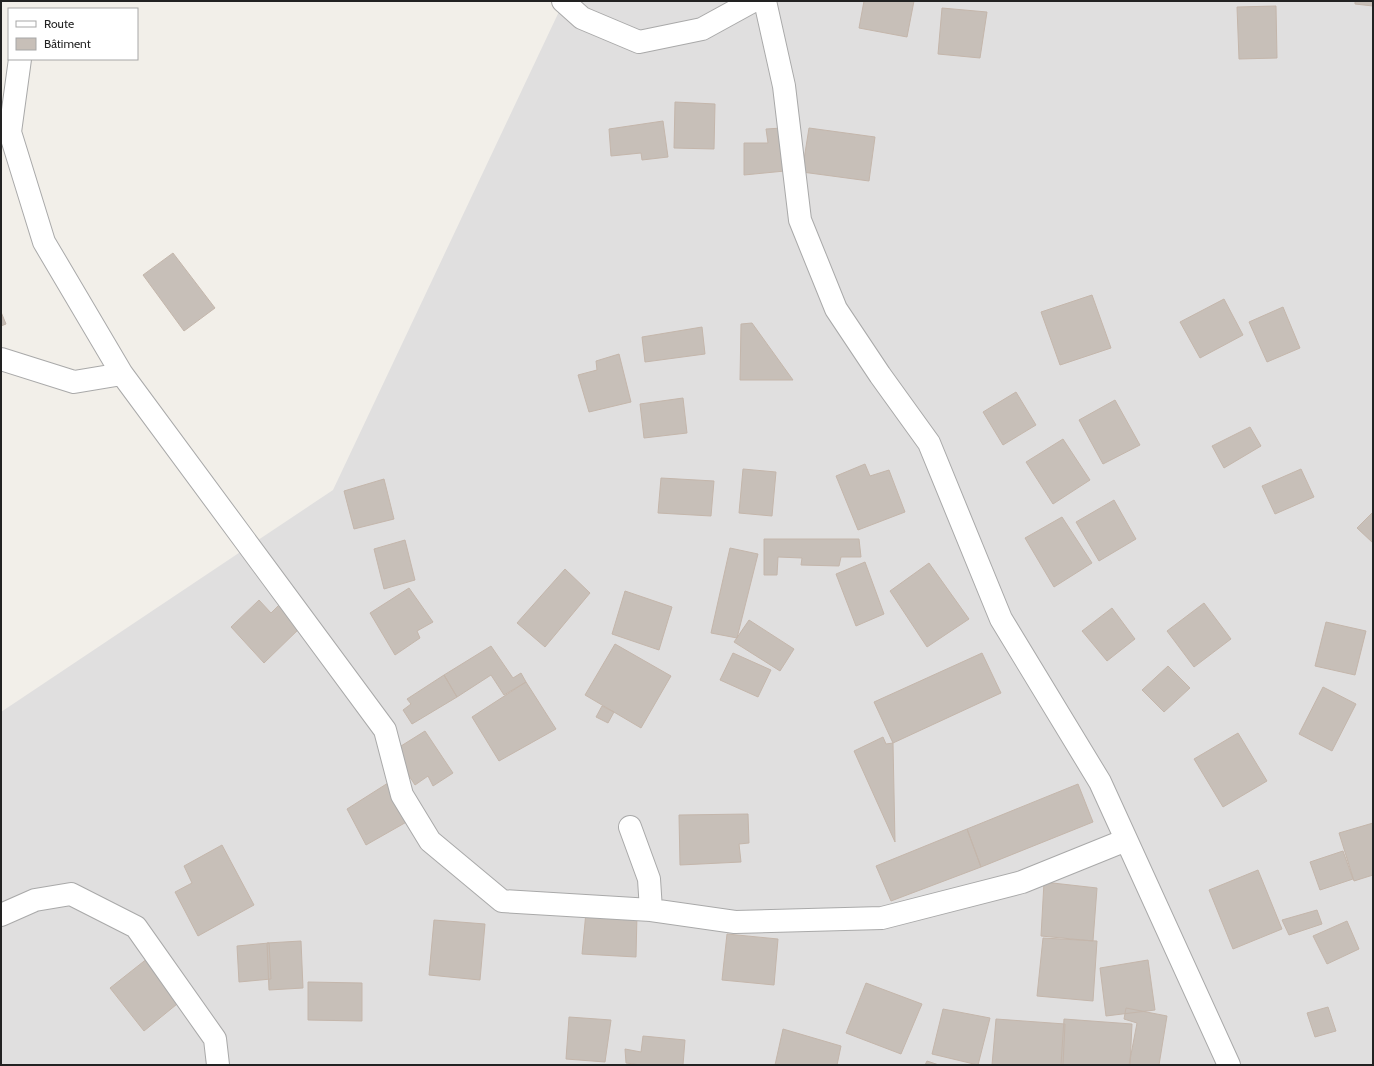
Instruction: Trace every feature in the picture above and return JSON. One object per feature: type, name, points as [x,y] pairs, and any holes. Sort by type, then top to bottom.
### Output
[{"type":"street","points":[[563,1],[582,18],[639,42],[702,29],[753,1]]},
{"type":"street","points":[[765,1],[784,86],[800,220],[836,309],[880,375],[930,443],[1001,619],[1100,782],[1229,1065]]},
{"type":"street","points":[[20,60],[10,132],[44,242],[122,374],[385,730],[402,795],[430,841],[502,900],[651,910],[735,922],[882,918],[1022,882],[1126,840]]},
{"type":"street","points":[[1,359],[74,382],[122,374]]},
{"type":"street","points":[[630,827],[649,879],[651,910]]},
{"type":"street","points":[[1,915],[36,900],[71,894],[136,927],[215,1039],[218,1065]]},
{"type":"shaded area","points":[[564,1],[1373,1],[1373,1065],[1,1065],[1,712],[333,490]]},
{"type":"building","points":[[864,1],[914,1],[907,37],[859,28]]},
{"type":"building","points":[[1355,1],[1373,1],[1373,6],[1355,4]]},
{"type":"building","points":[[1276,6],[1277,58],[1239,59],[1237,7]]},
{"type":"building","points":[[942,8],[987,12],[980,58],[938,54]]},
{"type":"building","points":[[675,102],[715,104],[714,149],[674,148]]},
{"type":"building","points":[[663,121],[668,157],[642,160],[641,153],[611,156],[609,129]]},
{"type":"building","points":[[782,128],[785,171],[744,175],[744,143],[768,143],[766,129]]},
{"type":"building","points":[[809,128],[875,137],[869,181],[802,172]]},
{"type":"building","points":[[173,253],[215,308],[184,331],[143,275]]},
{"type":"building","points":[[1092,295],[1111,348],[1060,365],[1041,312]]},
{"type":"building","points":[[1224,299],[1243,335],[1200,358],[1180,322]]},
{"type":"building","points":[[1283,307],[1300,348],[1267,362],[1249,322]]},
{"type":"building","points":[[1,312],[6,324],[1,326]]},
{"type":"building","points":[[752,323],[793,380],[740,380],[741,324]]},
{"type":"building","points":[[702,327],[705,354],[645,362],[642,337]]},
{"type":"building","points":[[619,354],[631,402],[589,412],[578,375],[597,370],[596,361]]},
{"type":"building","points":[[1016,392],[1036,425],[1003,445],[983,412]]},
{"type":"building","points":[[683,398],[687,433],[644,438],[640,404]]},
{"type":"building","points":[[1115,400],[1140,445],[1103,464],[1079,420]]},
{"type":"building","points":[[1250,427],[1261,446],[1224,468],[1212,446]]},
{"type":"building","points":[[1063,439],[1090,480],[1053,504],[1026,462]]},
{"type":"building","points":[[865,464],[870,476],[889,470],[905,512],[858,530],[836,476]]},
{"type":"building","points":[[743,469],[776,472],[772,516],[739,513]]},
{"type":"building","points":[[1301,469],[1314,497],[1275,514],[1262,486]]},
{"type":"building","points":[[661,478],[714,481],[711,516],[658,513]]},
{"type":"building","points":[[384,479],[394,519],[354,529],[344,491]]},
{"type":"building","points":[[1114,500],[1136,539],[1099,561],[1076,522]]},
{"type":"building","points":[[1373,512],[1373,543],[1357,528]]},
{"type":"building","points":[[1062,517],[1092,563],[1054,587],[1025,538]]},
{"type":"building","points":[[764,539],[859,539],[861,557],[841,557],[839,566],[801,565],[802,558],[778,557],[777,575],[764,575]]},
{"type":"building","points":[[405,540],[415,580],[384,589],[374,549]]},
{"type":"building","points":[[730,548],[758,554],[737,638],[711,633]]},
{"type":"building","points":[[865,562],[884,614],[856,626],[836,574]]},
{"type":"building","points":[[929,563],[969,619],[927,647],[890,591]]},
{"type":"building","points":[[565,569],[590,593],[545,647],[517,623]]},
{"type":"building","points":[[409,588],[433,622],[417,631],[420,638],[395,655],[370,613]]},
{"type":"building","points":[[625,591],[672,607],[659,650],[612,634]]},
{"type":"building","points":[[259,600],[271,613],[281,603],[302,626],[264,663],[231,627]]},
{"type":"building","points":[[1204,603],[1231,639],[1194,667],[1167,631]]},
{"type":"building","points":[[1112,608],[1135,639],[1107,661],[1082,631]]},
{"type":"building","points":[[749,620],[794,649],[780,671],[734,642]]},
{"type":"building","points":[[1326,622],[1366,631],[1355,675],[1315,666]]},
{"type":"building","points":[[615,644],[671,676],[641,728],[585,695]]},
{"type":"building","points":[[491,646],[513,678],[521,673],[526,682],[504,695],[491,675],[457,697],[444,675]]},
{"type":"building","points":[[733,653],[771,670],[758,697],[720,680]]},
{"type":"building","points":[[982,653],[1001,693],[893,743],[874,702]]},
{"type":"building","points":[[1168,666],[1190,688],[1164,712],[1142,690]]},
{"type":"building","points":[[444,675],[457,697],[412,724],[403,710],[411,704],[407,699]]},
{"type":"building","points":[[526,682],[556,729],[499,761],[472,717]]},
{"type":"building","points":[[1323,687],[1356,704],[1332,751],[1299,734]]},
{"type":"building","points":[[602,706],[614,712],[608,723],[596,717]]},
{"type":"building","points":[[425,731],[453,773],[433,786],[428,776],[415,785],[393,751]]},
{"type":"building","points":[[1238,733],[1267,781],[1223,807],[1194,759]]},
{"type":"building","points":[[883,737],[886,744],[893,743],[895,842],[854,751]]},
{"type":"building","points":[[388,783],[410,820],[366,845],[347,809]]},
{"type":"building","points":[[1078,784],[1093,822],[981,867],[967,829]]},
{"type":"building","points":[[748,814],[749,843],[739,844],[741,862],[680,865],[679,815]]},
{"type":"building","points":[[1373,823],[1373,875],[1354,881],[1339,833]]},
{"type":"building","points":[[967,829],[981,867],[891,901],[876,866]]},
{"type":"building","points":[[222,845],[254,905],[198,936],[175,892],[192,883],[184,866]]},
{"type":"building","points":[[1343,851],[1353,879],[1320,890],[1310,862]]},
{"type":"building","points":[[1258,870],[1282,929],[1233,949],[1209,890]]},
{"type":"building","points":[[1044,882],[1097,888],[1093,941],[1041,936]]},
{"type":"building","points":[[1317,910],[1322,924],[1289,935],[1282,920]]},
{"type":"building","points":[[586,912],[637,914],[636,957],[582,954]]},
{"type":"building","points":[[434,920],[485,924],[480,980],[429,975]]},
{"type":"building","points":[[1347,921],[1359,949],[1327,964],[1313,936]]},
{"type":"building","points":[[727,934],[778,939],[774,985],[722,980]]},
{"type":"building","points":[[1043,938],[1097,941],[1093,1001],[1037,996]]},
{"type":"building","points":[[301,941],[303,988],[269,990],[267,943]]},
{"type":"building","points":[[269,943],[271,979],[239,982],[237,946]]},
{"type":"building","points":[[148,958],[182,1000],[144,1031],[110,988]]},
{"type":"building","points":[[1148,960],[1155,1010],[1106,1016],[1100,968]]},
{"type":"building","points":[[308,982],[362,983],[362,1021],[308,1020]]},
{"type":"building","points":[[866,983],[922,1004],[901,1054],[846,1033]]},
{"type":"building","points":[[1328,1007],[1336,1031],[1315,1037],[1307,1013]]},
{"type":"building","points":[[1126,1008],[1167,1016],[1159,1065],[1129,1065],[1137,1023],[1124,1019]]},
{"type":"building","points":[[943,1009],[990,1018],[978,1065],[932,1054]]},
{"type":"building","points":[[569,1017],[611,1020],[605,1062],[566,1059]]},
{"type":"building","points":[[996,1019],[1065,1024],[1063,1065],[992,1065]]},
{"type":"building","points":[[1064,1019],[1132,1024],[1130,1065],[1061,1065]]},
{"type":"building","points":[[783,1029],[841,1046],[837,1065],[775,1065]]},
{"type":"building","points":[[643,1036],[685,1040],[683,1065],[641,1065],[626,1063],[625,1049],[641,1052]]},
{"type":"building","points":[[927,1061],[939,1065],[925,1065]]}]
